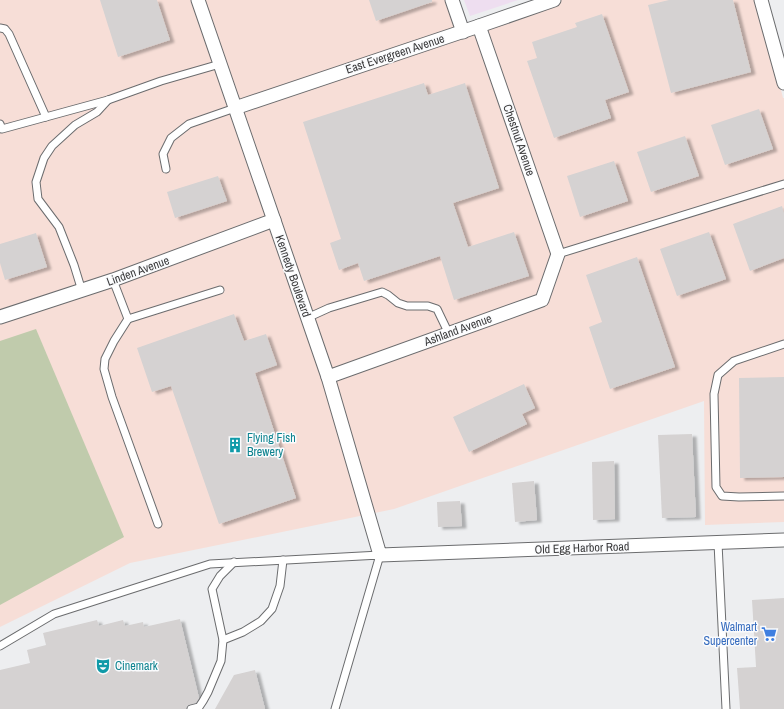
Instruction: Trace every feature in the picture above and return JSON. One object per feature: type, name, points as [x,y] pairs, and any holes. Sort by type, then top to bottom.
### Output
[{"type":"street","name":"Kennedy Boulevard","points":[[198,0],[328,377],[380,555]]},
{"type":"street","points":[[452,0],[463,32]]},
{"type":"street","name":"East Evergreen Avenue","points":[[235,108],[554,0]]},
{"type":"street","points":[[761,0],[784,83]]},
{"type":"street","name":"Chestnut Avenue","points":[[479,26],[558,254]]},
{"type":"street","name":"Linden Avenue","points":[[0,317],[113,280],[274,220]]},
{"type":"street","name":"Ashland Avenue","points":[[328,377],[542,300],[558,254]]},
{"type":"street","name":"Old Egg Harbor Road","points":[[380,555],[784,540]]},
{"type":"lane","points":[[0,28],[5,29],[9,34],[46,117]]},
{"type":"lane","points":[[0,124],[2,129],[46,117],[108,100],[161,81],[220,64]]},
{"type":"lane","points":[[82,290],[59,227],[38,199],[36,182],[44,158],[52,146],[75,126],[97,112],[108,100]]},
{"type":"lane","points":[[166,169],[163,154],[170,138],[189,124],[235,108]]},
{"type":"lane","points":[[558,254],[784,184]]},
{"type":"lane","points":[[113,280],[128,319]]},
{"type":"lane","points":[[158,524],[112,397],[104,369],[104,359],[128,319],[220,290]]},
{"type":"lane","points":[[307,318],[329,308],[382,292],[398,303],[407,306],[428,306],[437,309],[449,334]]},
{"type":"lane","points":[[784,344],[734,361],[718,375],[714,394],[716,487],[722,496],[784,496]]},
{"type":"lane","points":[[718,542],[726,709]]},
{"type":"lane","points":[[0,646],[54,614],[210,564],[380,555],[335,709]]},
{"type":"lane","points":[[223,640],[243,632],[255,625],[272,609],[280,586],[284,560]]},
{"type":"lane","points":[[191,709],[199,707],[203,701],[221,661],[223,640],[212,589],[220,576],[234,562]]},
{"type":"shaded area","points":[[0,0],[456,0],[467,30],[554,0],[759,0],[784,98],[784,522],[705,525],[704,401],[394,509],[130,563],[0,627]]},
{"type":"shaded area","points":[[464,0],[518,0],[470,16]]},
{"type":"green space","points":[[36,329],[124,537],[0,605],[0,341]]},
{"type":"building","points":[[100,0],[157,0],[170,40],[118,57]]},
{"type":"building","points":[[369,0],[432,0],[432,2],[376,21]]},
{"type":"building","points":[[669,0],[733,0],[751,72],[671,93],[648,5]]},
{"type":"building","points":[[602,14],[629,92],[605,100],[611,118],[554,138],[527,61],[537,58],[532,42],[577,27],[575,23]]},
{"type":"building","points":[[424,83],[428,95],[465,83],[499,188],[453,203],[468,247],[514,232],[529,276],[454,300],[440,256],[364,281],[358,263],[339,270],[330,243],[341,239],[303,122]]},
{"type":"building","points":[[759,109],[773,149],[725,165],[711,125]]},
{"type":"building","points":[[685,136],[699,176],[651,192],[637,152]]},
{"type":"building","points":[[614,161],[628,201],[580,217],[567,176]]},
{"type":"building","points":[[218,176],[227,201],[175,218],[167,192]]},
{"type":"building","points":[[782,206],[784,213],[784,258],[750,271],[733,224]]},
{"type":"building","points":[[709,232],[726,279],[677,296],[660,249]]},
{"type":"building","points":[[36,233],[47,267],[5,280],[0,263],[0,244]]},
{"type":"building","points":[[637,257],[675,367],[610,389],[589,327],[602,322],[586,275]]},
{"type":"building","name":"Flying Fish Brewery","points":[[234,314],[244,341],[266,334],[277,365],[255,373],[296,498],[219,524],[171,386],[152,392],[137,348]]},
{"type":"building","points":[[784,377],[784,477],[740,478],[739,378]]},
{"type":"building","points":[[524,384],[535,408],[522,414],[527,424],[469,452],[453,417]]},
{"type":"building","points":[[692,434],[696,517],[662,518],[658,435]]},
{"type":"building","points":[[614,461],[615,519],[593,520],[592,462]]},
{"type":"building","points":[[534,481],[537,520],[515,522],[512,483]]},
{"type":"building","points":[[460,501],[462,526],[438,527],[437,502]]},
{"type":"building","name":"Walmart Supercenter","points":[[784,598],[784,709],[740,709],[737,668],[756,667],[752,600]]},
{"type":"building","name":"Cinemark","points":[[180,619],[199,698],[196,703],[188,705],[186,709],[0,709],[0,670],[30,663],[27,650],[46,645],[43,633],[97,620],[99,626],[123,620],[125,626],[143,622],[144,627]]},
{"type":"building","points":[[255,670],[265,709],[215,709],[234,675]]},
{"type":"place","name":"Flying Fish Brewery","points":[[235,445]]},
{"type":"place","name":"Walmart Supercenter","points":[[769,634]]},
{"type":"place","name":"Cinemark","points":[[103,666]]}]
